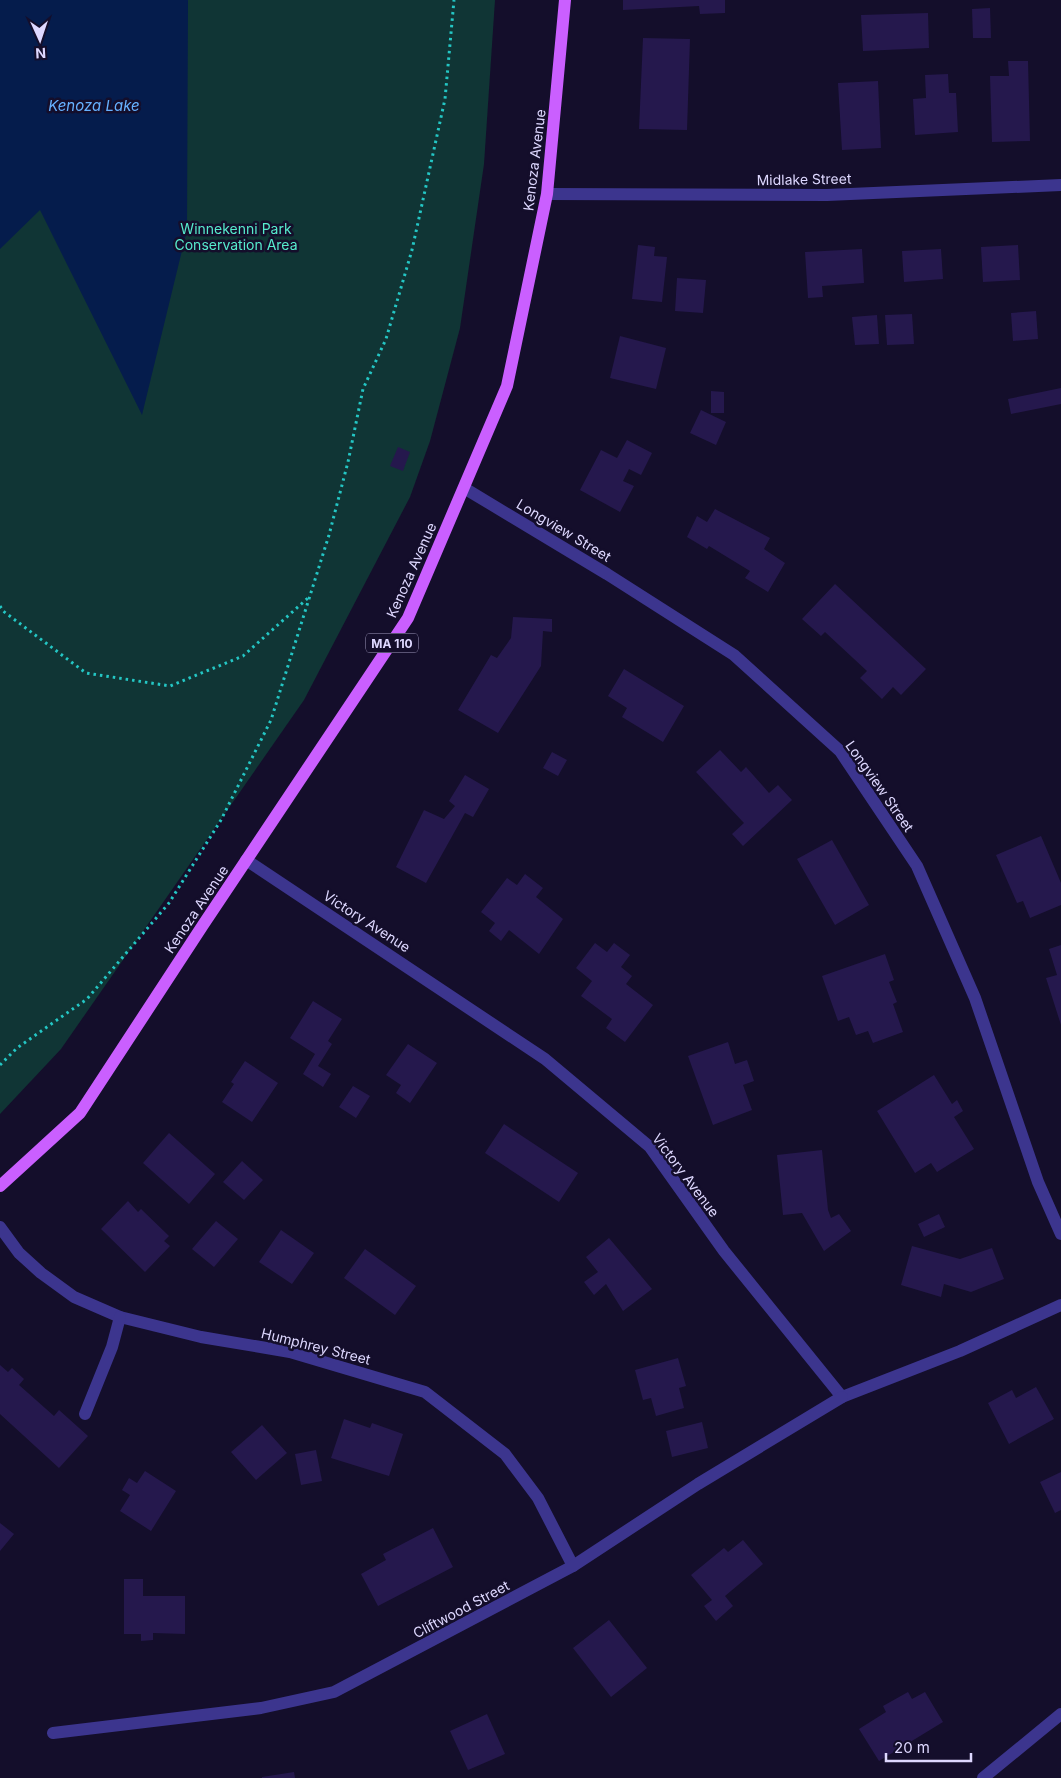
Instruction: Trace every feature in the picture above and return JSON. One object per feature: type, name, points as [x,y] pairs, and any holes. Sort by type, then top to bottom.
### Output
[{"type":"main road","name":"Kenoza Avenue","points":[[0,1186],[80,1113],[408,618],[507,386],[547,194],[565,0]]},
{"type":"street","name":"Midlake Street","points":[[547,194],[827,195],[1061,185]]},
{"type":"street","name":"Longview Street","points":[[464,488],[607,574],[734,655],[840,751],[917,866],[975,998],[1038,1182],[1061,1234]]},
{"type":"street","name":"Victory Avenue","points":[[246,860],[545,1059],[650,1147],[724,1251],[842,1397]]},
{"type":"street","name":"Humphrey Street","points":[[0,1227],[20,1253],[41,1274],[74,1297],[120,1317],[201,1336],[290,1352],[425,1392],[505,1454],[538,1498],[573,1566]]},
{"type":"street","points":[[842,1397],[960,1351],[1061,1305]]},
{"type":"street","points":[[85,1414],[112,1347],[120,1317]]},
{"type":"street","name":"Cliftwood Street","points":[[53,1733],[261,1708],[334,1692],[573,1566],[698,1484],[842,1397]]},
{"type":"street","points":[[983,1778],[1061,1714]]},
{"type":"path","points":[[0,1065],[17,1048],[87,999],[169,903],[222,820],[271,720],[329,535],[348,462],[363,389],[386,339],[412,250],[445,99],[454,0]]},
{"type":"path","points":[[0,606],[3,611],[86,673],[170,686],[243,656],[309,598]]},
{"type":"green space","name":"Winnekenni Park Conservation Area","points":[[0,0],[495,0],[484,164],[460,328],[430,441],[410,497],[304,700],[61,1049],[0,1114]]},
{"type":"water","name":"Kenoza Lake","points":[[0,0],[188,0],[187,230],[142,415],[40,210],[0,249]]},
{"type":"building","points":[[623,0],[725,0],[725,13],[700,14],[699,6],[623,10]]},
{"type":"building","points":[[990,8],[991,38],[973,38],[972,9]]},
{"type":"building","points":[[928,13],[929,48],[863,51],[861,15]]},
{"type":"building","points":[[643,38],[690,39],[687,130],[639,129]]},
{"type":"building","points":[[1008,61],[1028,61],[1030,141],[992,142],[990,76],[1009,76]]},
{"type":"building","points":[[948,74],[949,93],[956,93],[958,132],[915,135],[913,99],[926,98],[925,75]]},
{"type":"building","points":[[878,81],[881,148],[842,150],[838,83]]},
{"type":"building","points":[[638,245],[655,247],[654,256],[667,257],[662,302],[632,299]]},
{"type":"building","points":[[1018,245],[1020,280],[983,282],[981,247]]},
{"type":"building","points":[[862,249],[864,283],[822,286],[823,297],[808,298],[805,252]]},
{"type":"building","points":[[941,249],[943,279],[904,282],[902,251]]},
{"type":"building","points":[[677,278],[706,280],[703,313],[675,311]]},
{"type":"building","points":[[1036,311],[1038,339],[1013,341],[1011,313]]},
{"type":"building","points":[[912,314],[914,344],[887,345],[885,315]]},
{"type":"building","points":[[877,315],[879,344],[855,345],[852,317]]},
{"type":"building","points":[[620,336],[666,348],[656,389],[610,378]]},
{"type":"building","points":[[1061,388],[1061,404],[1011,414],[1008,399]]},
{"type":"building","points":[[711,391],[724,392],[724,413],[711,413]]},
{"type":"building","points":[[701,410],[726,422],[716,445],[690,433]]},
{"type":"building","points":[[627,440],[652,453],[641,475],[629,469],[623,481],[634,486],[620,512],[580,490],[601,450],[617,458]]},
{"type":"building","points":[[398,447],[410,452],[403,471],[390,466]]},
{"type":"building","points":[[715,509],[770,538],[764,549],[785,563],[768,592],[745,578],[750,571],[709,546],[707,549],[687,537],[697,516],[707,522]]},
{"type":"building","points":[[835,584],[926,669],[901,695],[893,687],[882,699],[860,678],[867,671],[825,632],[821,636],[802,619]]},
{"type":"building","points":[[513,617],[552,619],[552,632],[543,631],[541,666],[498,733],[458,710],[491,655],[497,658],[511,638]]},
{"type":"building","points":[[624,669],[684,706],[663,742],[622,717],[627,708],[608,696]]},
{"type":"building","points":[[720,750],[741,772],[746,767],[769,793],[778,785],[792,800],[743,846],[732,834],[744,823],[696,772]]},
{"type":"building","points":[[552,752],[567,760],[558,776],[543,768]]},
{"type":"building","points":[[465,775],[489,789],[473,817],[465,813],[426,883],[396,867],[424,810],[444,819],[455,806],[449,801]]},
{"type":"building","points":[[1041,836],[1061,883],[1061,905],[1030,918],[1023,901],[1017,903],[996,855]]},
{"type":"building","points":[[832,840],[869,905],[835,925],[797,859]]},
{"type":"building","points":[[525,874],[543,888],[536,897],[563,919],[539,954],[509,930],[501,941],[489,931],[495,923],[481,912],[507,878],[517,885]]},
{"type":"building","points":[[595,943],[607,952],[614,943],[630,955],[621,967],[632,976],[626,984],[653,1005],[625,1042],[606,1028],[612,1019],[581,996],[592,981],[576,968]]},
{"type":"building","points":[[1061,945],[1061,1025],[1046,978],[1057,975],[1049,949]]},
{"type":"building","points":[[885,954],[894,980],[889,982],[897,1002],[893,1004],[903,1032],[873,1043],[868,1031],[856,1035],[849,1017],[838,1021],[822,976]]},
{"type":"building","points":[[313,1001],[342,1019],[328,1041],[332,1044],[318,1066],[331,1074],[323,1087],[303,1074],[315,1054],[290,1038]]},
{"type":"building","points":[[728,1042],[735,1064],[747,1060],[754,1081],[743,1085],[752,1110],[713,1125],[688,1056]]},
{"type":"building","points":[[408,1044],[437,1063],[410,1103],[396,1093],[401,1085],[386,1075]]},
{"type":"building","points":[[245,1061],[278,1083],[252,1122],[222,1102],[234,1084],[231,1082]]},
{"type":"building","points":[[934,1075],[952,1104],[957,1100],[963,1111],[954,1117],[974,1149],[937,1172],[931,1163],[915,1173],[877,1111]]},
{"type":"building","points":[[353,1086],[370,1096],[356,1118],[339,1107]]},
{"type":"building","points":[[504,1124],[578,1173],[559,1202],[485,1153]]},
{"type":"building","points":[[169,1133],[215,1174],[189,1204],[143,1163]]},
{"type":"building","points":[[822,1150],[828,1210],[831,1218],[839,1214],[851,1231],[824,1251],[802,1213],[783,1215],[777,1155]]},
{"type":"building","points":[[242,1161],[263,1180],[244,1200],[223,1182]]},
{"type":"building","points":[[128,1201],[138,1212],[141,1209],[169,1236],[164,1241],[170,1246],[145,1272],[101,1229]]},
{"type":"building","points":[[939,1214],[945,1227],[924,1237],[918,1224]]},
{"type":"building","points":[[216,1221],[238,1239],[214,1267],[192,1249]]},
{"type":"building","points":[[281,1230],[314,1253],[292,1284],[259,1262]]},
{"type":"building","points":[[609,1238],[652,1289],[623,1311],[606,1284],[594,1295],[584,1282],[598,1272],[586,1257]]},
{"type":"building","points":[[912,1246],[960,1259],[992,1248],[1004,1279],[971,1292],[944,1284],[941,1297],[901,1285]]},
{"type":"building","points":[[365,1249],[416,1286],[395,1315],[344,1278]]},
{"type":"building","points":[[678,1358],[686,1386],[679,1388],[684,1408],[656,1416],[651,1398],[643,1400],[635,1370]]},
{"type":"building","points":[[0,1365],[8,1372],[12,1368],[24,1379],[19,1385],[54,1416],[59,1410],[88,1436],[59,1468],[0,1414]]},
{"type":"building","points":[[1036,1387],[1054,1419],[1009,1444],[988,1403],[1012,1390],[1016,1398]]},
{"type":"building","points":[[344,1419],[370,1428],[372,1423],[403,1434],[389,1476],[331,1458]]},
{"type":"building","points":[[702,1422],[708,1448],[672,1457],[666,1431]]},
{"type":"building","points":[[262,1425],[287,1453],[256,1480],[231,1452]]},
{"type":"building","points":[[316,1450],[322,1481],[301,1485],[295,1454]]},
{"type":"building","points":[[145,1471],[176,1491],[151,1531],[120,1511],[130,1495],[122,1490],[129,1478],[137,1483]]},
{"type":"building","points":[[1061,1472],[1061,1510],[1055,1513],[1040,1482]]},
{"type":"building","points":[[0,1523],[14,1534],[0,1551]]},
{"type":"building","points":[[433,1528],[453,1567],[378,1606],[361,1574],[386,1560],[383,1554]]},
{"type":"building","points":[[743,1540],[763,1564],[725,1596],[733,1606],[716,1621],[704,1606],[712,1600],[691,1575],[724,1548],[728,1552]]},
{"type":"building","points":[[124,1579],[143,1579],[143,1596],[185,1596],[185,1634],[153,1633],[153,1640],[141,1641],[141,1634],[124,1634]]},
{"type":"building","points":[[609,1620],[647,1668],[611,1697],[573,1648]]},
{"type":"building","points":[[908,1692],[912,1699],[925,1692],[943,1722],[879,1761],[859,1729],[886,1712],[883,1706]]},
{"type":"building","points":[[487,1714],[505,1754],[468,1770],[450,1731]]},
{"type":"building","points":[[294,1772],[295,1778],[262,1778],[262,1777]]}]
